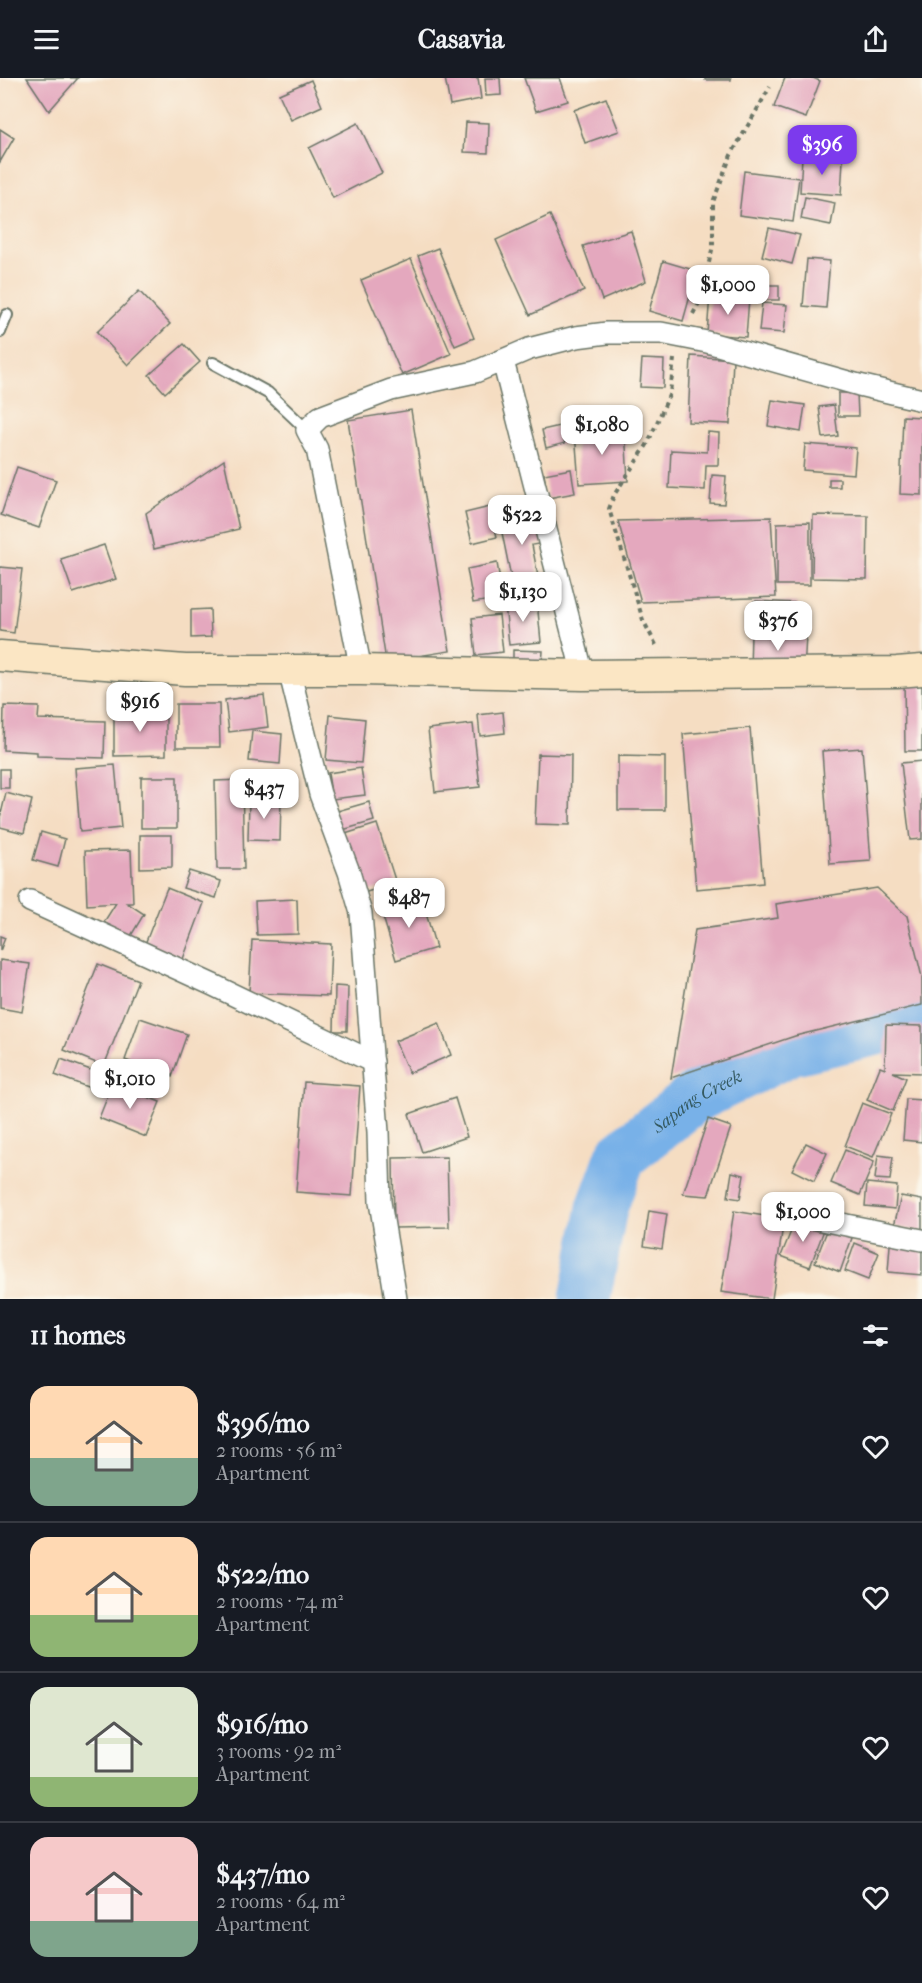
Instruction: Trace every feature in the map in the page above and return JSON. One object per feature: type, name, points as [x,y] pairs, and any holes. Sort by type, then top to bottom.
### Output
[{"type":"street","points":[[361,670],[317,449],[307,429],[320,417],[382,394],[475,372],[529,349],[576,337],[608,333],[661,333],[707,342],[859,385],[922,400]]},
{"type":"street","points":[[502,361],[583,675]]},
{"type":"street","points":[[0,656],[185,670],[361,670],[583,675],[922,670]]},
{"type":"street","points":[[289,670],[320,794],[349,872],[361,913],[378,1132],[380,1202],[396,1299]]},
{"type":"street","points":[[30,901],[213,985],[372,1062]]},
{"type":"street","points":[[791,1214],[922,1240]]},
{"type":"lane","points":[[0,332],[7,315]]},
{"type":"lane","points":[[213,363],[268,393],[307,429]]},
{"type":"path","points":[[674,674],[643,620],[609,509],[614,495],[647,444],[670,393],[671,375],[680,337],[699,303],[713,246],[713,202],[731,155],[770,87]]},
{"type":"building","points":[[27,78],[78,78],[49,111]]},
{"type":"building","points":[[445,78],[478,78],[481,99],[450,105]]},
{"type":"building","points":[[485,78],[500,78],[501,95],[486,96]]},
{"type":"building","points":[[524,78],[560,78],[568,101],[536,111]]},
{"type":"building","points":[[705,78],[731,78],[731,80],[705,80]]},
{"type":"building","points":[[785,78],[813,78],[820,81],[806,118],[774,107]]},
{"type":"building","points":[[311,80],[322,106],[291,120],[279,94]]},
{"type":"building","points":[[606,98],[619,131],[585,143],[574,110]]},
{"type":"building","points":[[466,122],[489,123],[488,153],[464,152]]},
{"type":"building","points":[[358,123],[382,173],[333,198],[309,148]]},
{"type":"building","points":[[0,129],[14,138],[0,162]]},
{"type":"building","points":[[802,157],[843,160],[841,195],[800,192]]},
{"type":"building","points":[[744,171],[799,178],[793,222],[739,215]]},
{"type":"building","points":[[805,197],[835,203],[831,225],[801,219]]},
{"type":"building","points":[[550,215],[584,291],[530,315],[496,240]]},
{"type":"building","points":[[769,228],[800,235],[792,264],[762,256]]},
{"type":"building","points":[[631,231],[646,281],[602,300],[583,246]]},
{"type":"building","points":[[438,248],[474,338],[455,346],[418,256]]},
{"type":"building","points":[[411,259],[451,354],[402,375],[361,280]]},
{"type":"building","points":[[807,259],[830,261],[826,308],[803,306]]},
{"type":"building","points":[[663,261],[697,271],[683,321],[649,311]]},
{"type":"building","points":[[760,285],[779,285],[779,300],[760,300]]},
{"type":"building","points":[[139,291],[170,324],[128,365],[97,332]]},
{"type":"building","points":[[710,294],[749,298],[746,337],[707,334]]},
{"type":"building","points":[[762,303],[787,305],[784,333],[759,331]]},
{"type":"building","points":[[184,344],[200,362],[165,393],[149,375]]},
{"type":"building","points":[[691,356],[733,359],[730,424],[688,422]]},
{"type":"building","points":[[642,359],[664,360],[663,388],[640,387]]},
{"type":"building","points":[[838,393],[857,393],[858,416],[838,416]]},
{"type":"building","points":[[772,400],[805,405],[801,432],[768,426]]},
{"type":"building","points":[[834,405],[838,436],[823,438],[819,407]]},
{"type":"building","points":[[411,410],[450,651],[386,661],[348,420]]},
{"type":"building","points":[[903,416],[922,417],[922,495],[900,494]]},
{"type":"building","points":[[560,426],[565,443],[546,448],[542,430]]},
{"type":"building","points":[[625,429],[628,481],[579,484],[575,432]]},
{"type":"building","points":[[708,432],[719,433],[718,465],[706,465],[705,490],[669,488],[671,450],[707,452]]},
{"type":"building","points":[[805,444],[856,448],[854,474],[803,470]]},
{"type":"building","points":[[224,460],[239,529],[154,549],[146,513]]},
{"type":"building","points":[[17,467],[56,480],[39,528],[1,515]]},
{"type":"building","points":[[571,469],[575,493],[548,498],[544,474]]},
{"type":"building","points":[[712,475],[726,476],[724,504],[710,503]]},
{"type":"building","points":[[829,479],[840,479],[840,487],[829,487]]},
{"type":"building","points":[[536,506],[544,543],[532,545],[540,587],[514,592],[498,513]]},
{"type":"building","points":[[490,507],[497,537],[472,543],[465,513]]},
{"type":"building","points":[[813,515],[868,516],[867,579],[812,578]]},
{"type":"building","points":[[771,517],[776,597],[641,602],[618,521]]},
{"type":"building","points":[[810,522],[810,585],[777,585],[777,523]]},
{"type":"building","points":[[104,545],[116,579],[73,593],[61,559]]},
{"type":"building","points":[[497,563],[503,598],[473,603],[467,569]]},
{"type":"building","points":[[0,567],[22,569],[14,633],[0,631]]},
{"type":"building","points":[[537,601],[541,642],[509,645],[505,604]]},
{"type":"building","points":[[754,601],[797,603],[796,633],[752,631]]},
{"type":"building","points":[[210,609],[211,637],[191,638],[191,610]]},
{"type":"building","points":[[499,615],[503,652],[476,655],[472,618]]},
{"type":"building","points":[[751,633],[806,635],[804,672],[750,670]]},
{"type":"building","points":[[513,650],[543,651],[542,664],[513,662]]},
{"type":"building","points":[[904,679],[922,679],[922,751],[905,751]]},
{"type":"building","points":[[264,695],[268,727],[229,732],[225,700]]},
{"type":"building","points":[[176,704],[219,704],[220,747],[176,747]]},
{"type":"building","points":[[4,706],[39,707],[38,719],[105,721],[104,758],[37,756],[37,752],[3,750]]},
{"type":"building","points":[[114,710],[166,710],[166,755],[114,756]]},
{"type":"building","points":[[503,712],[505,733],[480,736],[478,715]]},
{"type":"building","points":[[330,715],[365,719],[361,763],[326,760]]},
{"type":"building","points":[[473,724],[480,787],[435,792],[428,729]]},
{"type":"building","points":[[750,728],[763,883],[696,889],[683,734]]},
{"type":"building","points":[[252,731],[282,734],[280,764],[249,761]]},
{"type":"building","points":[[862,748],[871,861],[830,864],[822,751]]},
{"type":"building","points":[[538,754],[571,755],[570,825],[535,824]]},
{"type":"building","points":[[618,756],[665,757],[665,810],[618,810]]},
{"type":"building","points":[[922,761],[922,839],[910,840],[901,763]]},
{"type":"building","points":[[115,765],[121,828],[80,832],[75,768]]},
{"type":"building","points":[[361,768],[365,795],[332,799],[328,773]]},
{"type":"building","points":[[0,769],[9,769],[9,788],[0,788]]},
{"type":"building","points":[[141,777],[177,777],[177,828],[141,828]]},
{"type":"building","points":[[242,780],[244,869],[217,869],[215,781]]},
{"type":"building","points":[[6,793],[32,800],[24,833],[0,827]]},
{"type":"building","points":[[249,800],[281,801],[280,841],[248,840]]},
{"type":"building","points":[[369,802],[374,821],[339,831],[334,812]]},
{"type":"building","points":[[377,824],[396,883],[360,894],[342,835]]},
{"type":"building","points":[[41,832],[65,839],[58,867],[33,860]]},
{"type":"building","points":[[140,835],[172,835],[172,867],[140,868]]},
{"type":"building","points":[[131,850],[133,903],[127,903],[144,914],[129,939],[104,922],[116,903],[87,905],[85,851]]},
{"type":"building","points":[[189,871],[221,881],[216,898],[183,888]]},
{"type":"building","points":[[167,888],[204,903],[183,959],[145,944]]},
{"type":"building","points":[[877,888],[907,916],[922,977],[922,1005],[795,1036],[671,1078],[695,930],[778,918],[776,904]]},
{"type":"building","points":[[297,899],[298,934],[257,935],[255,901]]},
{"type":"building","points":[[422,899],[436,948],[396,960],[381,910]]},
{"type":"building","points":[[0,936],[5,938],[0,951]]},
{"type":"building","points":[[252,940],[331,944],[329,996],[249,993]]},
{"type":"building","points":[[0,960],[30,964],[22,1012],[0,1008]]},
{"type":"building","points":[[98,964],[138,980],[104,1066],[64,1050]]},
{"type":"building","points":[[335,986],[348,987],[347,1031],[334,1031]]},
{"type":"building","points":[[140,1018],[187,1034],[172,1077],[125,1060]]},
{"type":"building","points":[[439,1023],[451,1055],[409,1073],[395,1041]]},
{"type":"building","points":[[886,1025],[922,1026],[922,1073],[893,1072],[906,1078],[893,1111],[867,1100],[880,1067],[885,1069]]},
{"type":"building","points":[[61,1059],[96,1072],[90,1088],[55,1075]]},
{"type":"building","points":[[304,1082],[360,1086],[352,1196],[296,1192]]},
{"type":"building","points":[[113,1083],[160,1102],[146,1137],[99,1118]]},
{"type":"building","points":[[455,1098],[467,1137],[422,1152],[409,1114]]},
{"type":"building","points":[[906,1099],[922,1100],[922,1142],[903,1140]]},
{"type":"building","points":[[862,1103],[891,1114],[873,1157],[845,1146]]},
{"type":"building","points":[[708,1119],[731,1127],[708,1196],[683,1194]]},
{"type":"building","points":[[806,1143],[827,1153],[814,1181],[792,1170]]},
{"type":"building","points":[[845,1150],[874,1162],[860,1195],[831,1183]]},
{"type":"building","points":[[878,1155],[893,1157],[890,1180],[875,1179]]},
{"type":"building","points":[[447,1157],[449,1227],[394,1228],[393,1158]]},
{"type":"building","points":[[732,1172],[744,1175],[740,1199],[728,1197]]},
{"type":"building","points":[[867,1183],[897,1186],[895,1209],[865,1206]]},
{"type":"building","points":[[901,1196],[922,1200],[922,1232],[894,1226]]},
{"type":"building","points":[[649,1211],[667,1214],[662,1249],[644,1246]]},
{"type":"building","points":[[734,1211],[784,1219],[772,1299],[721,1292]]},
{"type":"building","points":[[796,1219],[824,1230],[810,1267],[781,1256]]},
{"type":"building","points":[[828,1228],[852,1238],[840,1272],[815,1262]]},
{"type":"building","points":[[855,1243],[879,1253],[868,1280],[845,1271]]},
{"type":"building","points":[[890,1245],[922,1247],[922,1275],[888,1272]]},
{"type":"waterway","name":"Sapang Creek","points":[[585,1299],[602,1208],[621,1156],[694,1098],[791,1050],[922,1018]]}]
